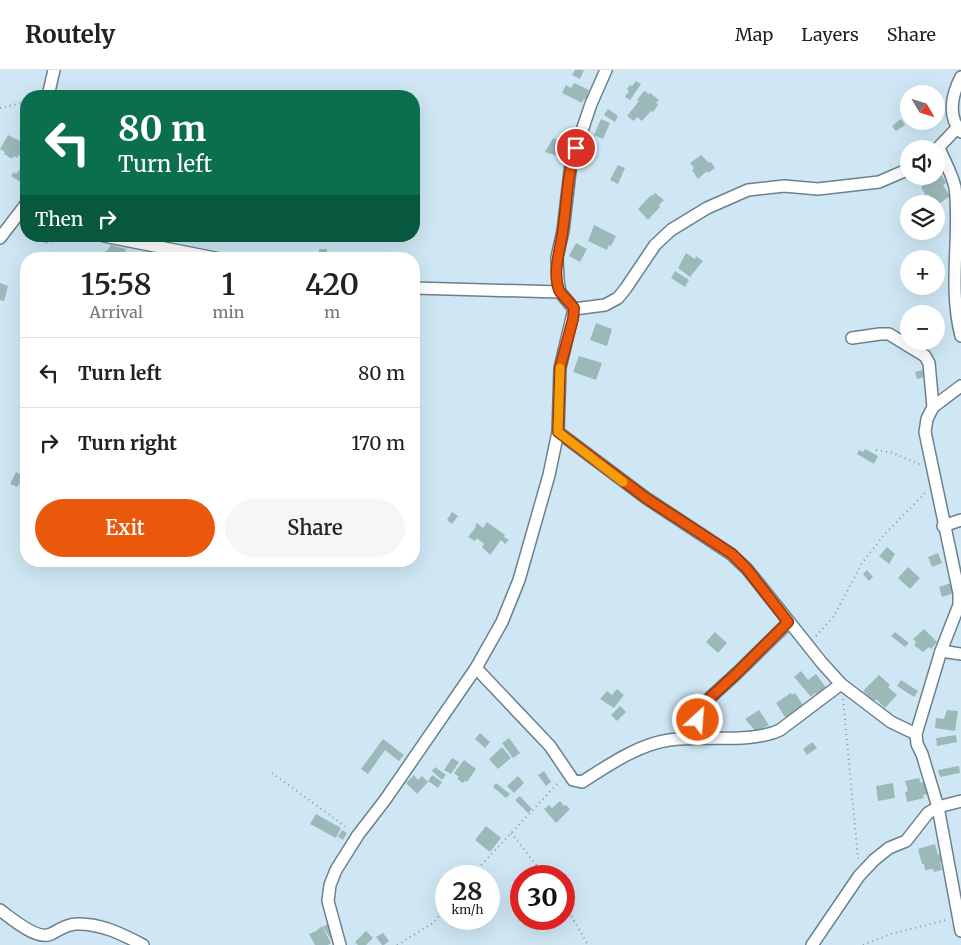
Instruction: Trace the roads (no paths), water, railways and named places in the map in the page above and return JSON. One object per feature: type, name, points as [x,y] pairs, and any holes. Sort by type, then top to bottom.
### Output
[{"type":"street","points":[[49,90],[54,70]]},
{"type":"street","points":[[340,945],[328,901],[330,885],[336,870],[358,835],[476,668],[502,622],[519,580],[549,475],[558,432],[560,368],[573,319],[574,308],[560,292],[558,280],[558,257],[563,231],[570,163],[591,104],[606,70]]},
{"type":"street","points":[[945,142],[959,130],[951,107],[954,92],[961,76]]},
{"type":"street","points":[[945,164],[955,186],[958,223],[955,274],[957,319],[961,336]]},
{"type":"street","points":[[574,308],[605,305],[618,298],[656,245],[671,230],[707,208],[748,190],[784,186],[818,189],[879,182],[900,173]]},
{"type":"street","points":[[0,238],[20,212]]},
{"type":"street","points":[[134,242],[185,252]]},
{"type":"street","points":[[420,288],[560,292]]},
{"type":"street","points":[[852,338],[889,334],[925,356],[929,364],[933,407]]},
{"type":"street","points":[[961,386],[933,407],[927,419],[925,432],[958,592],[959,605],[942,651],[916,734],[917,744],[926,766],[938,807],[961,931]]},
{"type":"street","points":[[558,432],[646,498],[732,554],[747,569],[788,622],[842,684],[891,722],[916,734]]},
{"type":"street","points":[[944,526],[961,520]]},
{"type":"street","points":[[710,738],[698,720],[701,706],[788,622]]},
{"type":"street","points":[[942,651],[961,654]]},
{"type":"street","points":[[476,668],[550,746],[573,780],[582,782],[626,754],[666,740],[758,738],[768,736],[780,730],[842,684]]},
{"type":"street","points":[[812,945],[859,876],[882,853],[906,841],[924,817],[938,807],[961,800]]},
{"type":"street","points":[[0,910],[22,927],[38,934],[49,936],[73,924],[86,924],[105,928],[143,945]]}]
